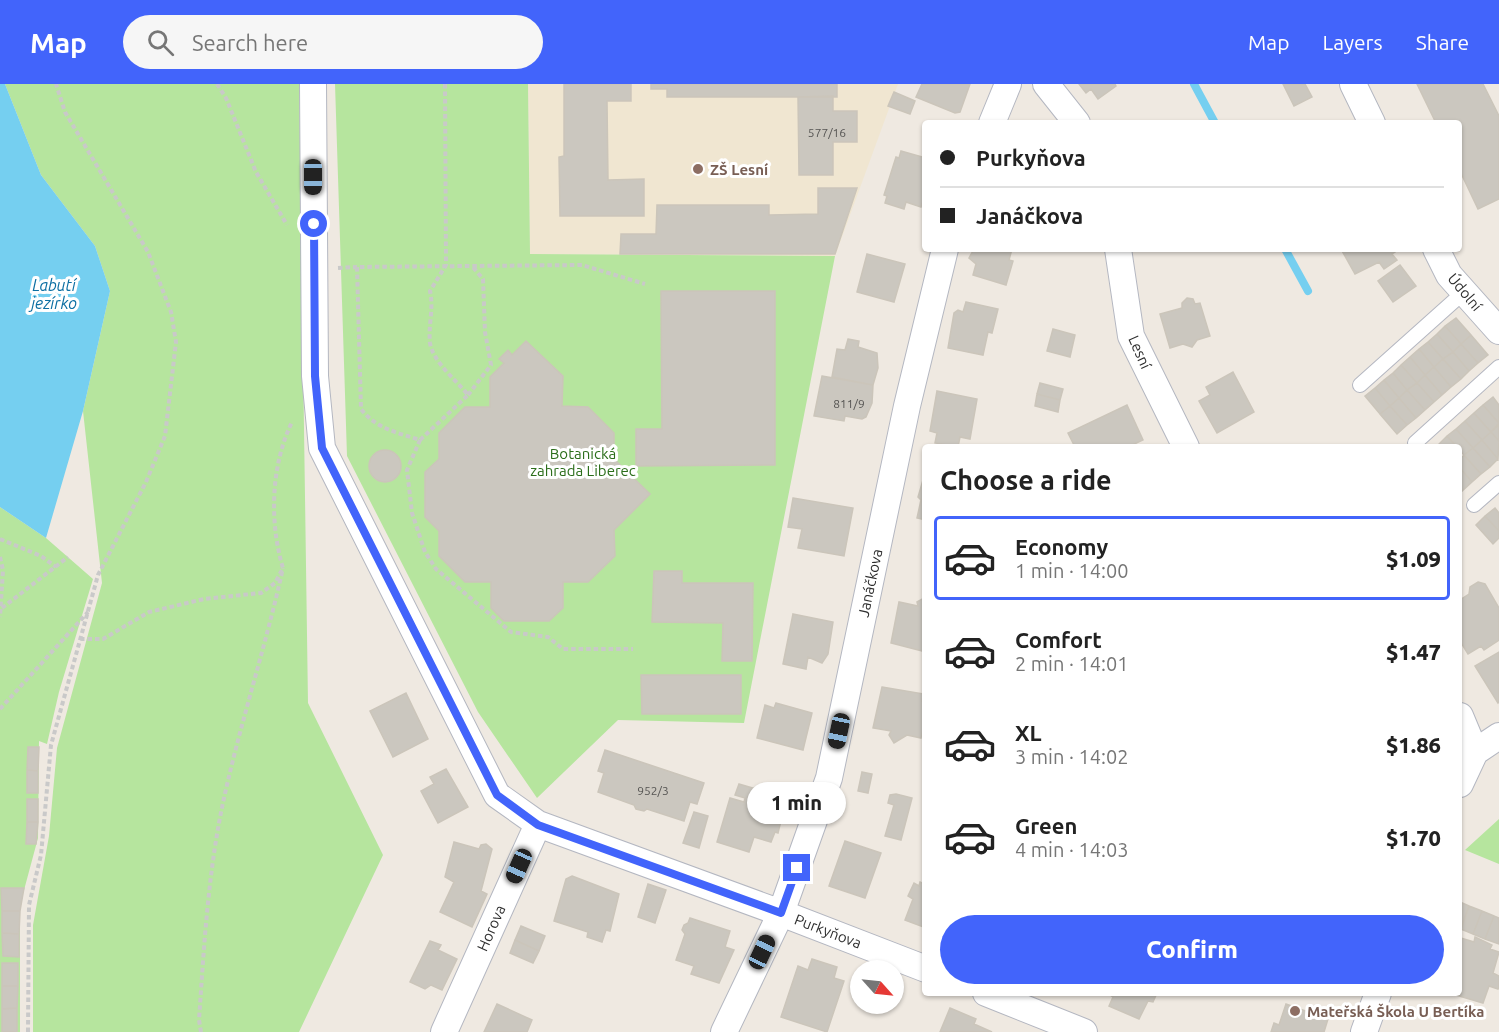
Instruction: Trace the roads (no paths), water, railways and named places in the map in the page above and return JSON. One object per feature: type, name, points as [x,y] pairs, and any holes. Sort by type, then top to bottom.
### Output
[{"type":"street","name":"Purkyňova","points":[[313,84],[315,376],[322,448],[497,795],[538,825],[781,913],[922,967]]},
{"type":"street","points":[[993,120],[1008,84]]},
{"type":"street","points":[[1046,84],[1075,120]]},
{"type":"street","points":[[1353,84],[1371,120]]},
{"type":"street","name":"Janáčkova","points":[[781,913],[829,778],[907,406],[944,252]]},
{"type":"street","name":"Lesní","points":[[1118,252],[1131,336],[1185,444]]},
{"type":"street","name":"Údolní","points":[[1438,252],[1449,275],[1499,331]]},
{"type":"street","points":[[1462,721],[1475,752]]},
{"type":"street","points":[[1462,780],[1475,752],[1499,736]]},
{"type":"street","name":"Horova","points":[[444,1032],[538,825]]},
{"type":"street","points":[[724,1032],[781,913]]},
{"type":"street","points":[[992,996],[1057,1027],[1084,1032]]},
{"type":"street","points":[[1364,1032],[1377,996]]},
{"type":"lane","points":[[1360,385],[1464,292]]},
{"type":"lane","points":[[1415,443],[1499,367]]},
{"type":"lane","points":[[1474,505],[1499,483]]},
{"type":"water","name":"Labutí jezírko","points":[[0,84],[5,84],[41,175],[95,246],[110,291],[83,411],[46,538],[0,507]]},
{"type":"waterway","points":[[1194,84],[1213,120]]},
{"type":"waterway","points":[[1287,252],[1308,291]]},
{"type":"place","name":"ZŠ Lesní","points":[[698,169]]},
{"type":"place","name":"Mateřská Škola U Bertíka","points":[[1295,1011]]},
{"type":"park label","name":"Botanická zahrada Liberec","points":[[583,462]]}]
